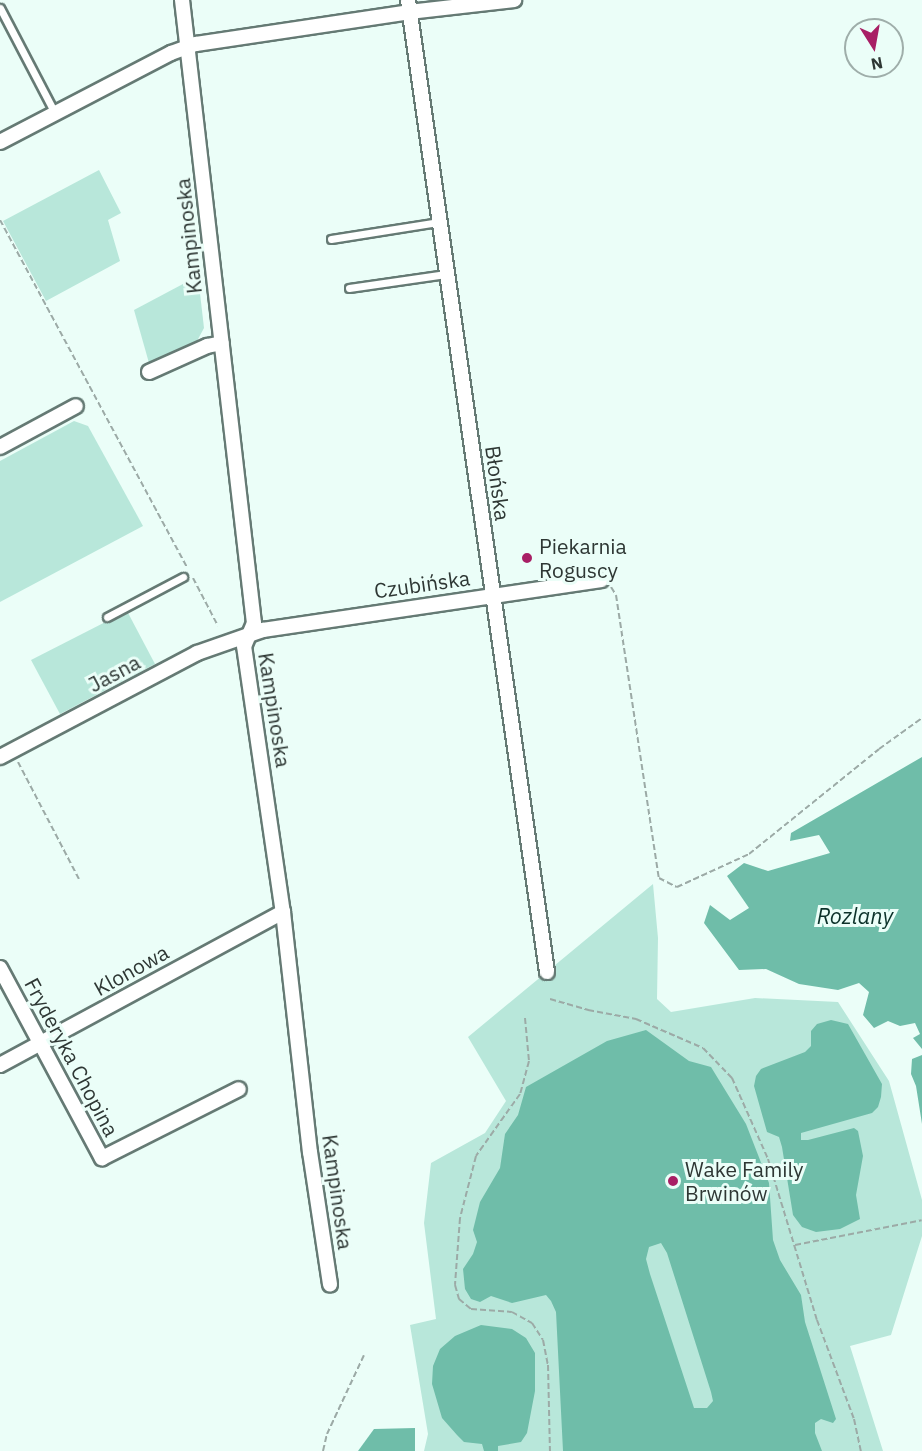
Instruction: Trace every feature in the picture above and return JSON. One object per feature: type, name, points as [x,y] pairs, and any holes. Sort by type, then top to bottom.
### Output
[{"type":"street","name":"Kampinoska","points":[[182,0],[254,623],[244,646],[283,912],[310,1152],[330,1285]]},
{"type":"street","points":[[0,142],[188,46],[408,6],[514,0]]},
{"type":"street","name":"Błońska","points":[[408,6],[547,972]]},
{"type":"street","points":[[149,372],[207,346],[222,343]]},
{"type":"street","points":[[0,446],[76,406]]},
{"type":"street","name":"Czubińska","points":[[250,634],[278,627],[601,580]]},
{"type":"street","name":"Jasna","points":[[0,757],[197,653],[250,634]]},
{"type":"street","name":"Klonowa","points":[[0,1065],[283,912]]},
{"type":"street","name":"Fryderyka Chopina","points":[[0,968],[102,1158],[239,1089]]},
{"type":"lane","points":[[0,8],[55,113]]},
{"type":"lane","points":[[331,239],[438,222]]},
{"type":"lane","points":[[349,288],[446,274]]},
{"type":"lane","points":[[107,616],[183,578]]},
{"type":"path","points":[[0,220],[218,626]]},
{"type":"path","points":[[601,580],[609,581],[616,595],[659,878],[677,887],[749,854],[879,749],[922,718]]},
{"type":"path","points":[[17,748],[15,757],[79,879]]},
{"type":"path","points":[[550,999],[636,1019],[703,1048],[732,1078],[768,1159],[818,1320],[854,1419],[861,1451]]},
{"type":"path","points":[[525,1018],[529,1061],[520,1094],[476,1156],[459,1218],[455,1285],[459,1299],[471,1309],[512,1312],[532,1323],[543,1340],[548,1365],[550,1451]]},
{"type":"path","points":[[795,1245],[922,1220]]},
{"type":"path","points":[[322,1451],[327,1434],[364,1355]]},
{"type":"shaded area","points":[[99,170],[121,213],[108,220],[120,261],[46,301],[3,221]]},
{"type":"shaded area","points":[[198,276],[204,328],[197,341],[149,363],[134,310]]},
{"type":"shaded area","points":[[74,421],[88,426],[143,526],[0,602],[0,461]]},
{"type":"shaded area","points":[[127,611],[155,664],[60,714],[31,660]]},
{"type":"shaded area","name":"Wake Family Brwinów","points":[[653,884],[658,938],[657,999],[671,1012],[755,998],[838,1002],[889,1081],[922,1200],[922,1236],[891,1335],[850,1346],[883,1451],[424,1451],[428,1434],[410,1325],[436,1319],[424,1223],[431,1163],[485,1133],[506,1101],[468,1037]]},
{"type":"water","name":"Rozlany","points":[[922,757],[922,1049],[913,1038],[920,1034],[915,1023],[900,1026],[888,1021],[874,1028],[863,1015],[869,992],[859,983],[838,990],[799,984],[766,969],[739,970],[704,923],[710,905],[730,920],[749,908],[727,876],[744,863],[768,871],[830,853],[819,835],[790,841],[791,833]]},
{"type":"water","points":[[831,1020],[848,1024],[882,1084],[878,1107],[872,1113],[801,1133],[801,1140],[808,1140],[854,1128],[858,1131],[863,1156],[856,1195],[860,1219],[840,1229],[816,1232],[802,1227],[793,1215],[779,1137],[767,1132],[754,1086],[756,1076],[761,1069],[805,1052],[811,1046],[811,1031],[817,1024]]},
{"type":"water","points":[[646,1030],[689,1061],[711,1067],[746,1124],[769,1183],[773,1240],[780,1260],[801,1295],[805,1322],[836,1419],[833,1423],[821,1419],[815,1423],[815,1433],[822,1451],[563,1451],[556,1312],[551,1301],[546,1295],[512,1303],[491,1296],[480,1302],[471,1299],[465,1289],[463,1269],[473,1254],[477,1242],[473,1230],[480,1202],[500,1168],[505,1134],[518,1115],[526,1087],[607,1041]],"holes":[[[661,1243],[667,1253],[711,1392],[713,1401],[707,1408],[694,1408],[646,1259],[649,1247]]]},
{"type":"water","points":[[922,1055],[922,1124],[916,1086],[911,1074],[912,1059]]},
{"type":"water","points":[[481,1325],[512,1329],[526,1338],[535,1353],[535,1391],[527,1433],[521,1442],[498,1446],[498,1451],[484,1451],[482,1444],[464,1442],[457,1435],[442,1418],[432,1384],[433,1366],[440,1349],[455,1336]]},
{"type":"water","points":[[415,1428],[415,1451],[358,1451],[374,1429]]},
{"type":"place","name":"Piekarnia Roguscy","points":[[527,558]]},
{"type":"place","name":"Wake Family Brwinów","points":[[673,1181]]}]
